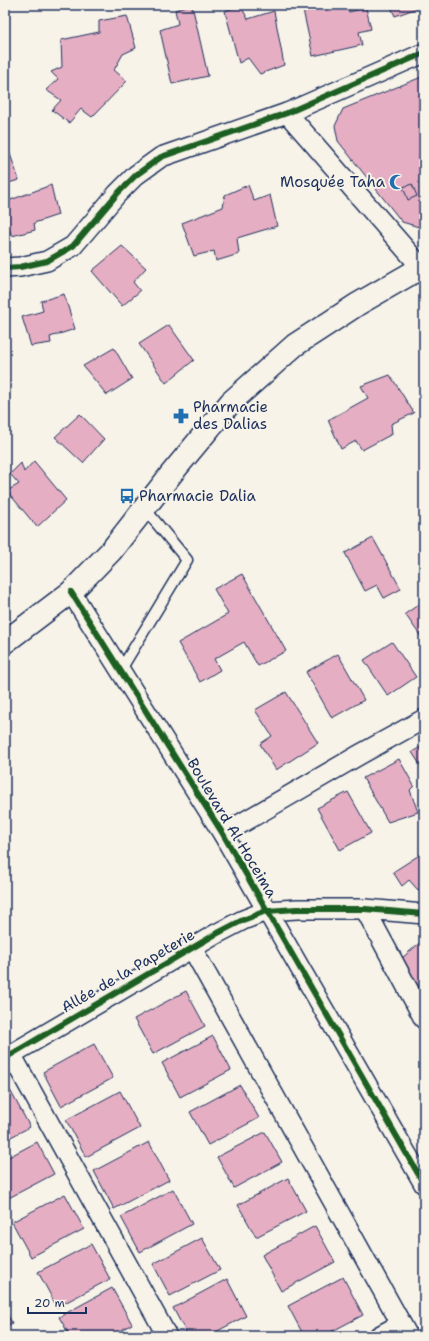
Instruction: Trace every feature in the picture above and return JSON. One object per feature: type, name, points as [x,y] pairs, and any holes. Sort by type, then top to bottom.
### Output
[{"type":"main road","points":[[5,642],[71,592],[121,540],[172,473],[230,402],[295,345],[358,304],[423,266]]},
{"type":"street","points":[[5,268],[20,267],[47,261],[73,246],[136,174],[161,157],[287,113],[424,53]]},
{"type":"street","points":[[287,113],[423,266]]},
{"type":"street","name":"Boulevard Al Hoceima","points":[[71,592],[223,834],[424,1184]]},
{"type":"street","points":[[223,834],[424,719]]},
{"type":"street","name":"Allée de la Papeterie","points":[[8,1056],[192,948],[243,920],[266,911],[297,909],[364,909],[424,914]]},
{"type":"street","points":[[364,909],[424,1019]]},
{"type":"street","points":[[192,948],[404,1330],[379,1336]]},
{"type":"street","points":[[8,1056],[167,1336]]},
{"type":"lane","points":[[120,671],[187,560],[145,509]]},
{"type":"building","points":[[192,5],[208,76],[172,84],[160,30],[178,24],[175,10]]},
{"type":"building","points":[[240,5],[248,19],[274,11],[284,65],[260,74],[248,58],[239,63],[225,11]]},
{"type":"building","points":[[302,5],[347,5],[349,12],[366,8],[371,29],[359,32],[362,45],[313,56]]},
{"type":"building","points":[[349,5],[363,5],[363,7],[350,10]]},
{"type":"building","points":[[390,5],[419,5],[420,7],[395,16]]},
{"type":"building","points":[[127,16],[136,48],[123,54],[114,70],[127,81],[92,117],[81,109],[69,123],[52,110],[61,100],[46,90],[58,79],[51,72],[62,67],[61,40],[99,32],[99,21]]},
{"type":"building","name":"Mosquée Taha","points":[[424,76],[424,226],[419,227],[402,222],[338,141],[335,126],[343,109]]},
{"type":"building","points":[[8,148],[19,180],[5,184],[5,149]]},
{"type":"building","points":[[412,184],[417,196],[408,200],[403,187]]},
{"type":"building","points":[[51,185],[58,215],[34,223],[35,230],[12,236],[9,229],[5,230],[5,202]]},
{"type":"building","points":[[248,185],[254,201],[270,195],[277,226],[237,238],[239,254],[216,261],[214,251],[194,256],[182,223],[223,207],[225,195]]},
{"type":"building","points":[[122,246],[146,268],[133,282],[140,291],[122,306],[92,271]]},
{"type":"building","points":[[64,294],[75,329],[50,337],[51,343],[31,346],[22,317],[43,311],[41,301]]},
{"type":"building","points":[[169,325],[194,360],[166,383],[139,344]]},
{"type":"building","points":[[114,348],[132,379],[107,395],[83,366]]},
{"type":"building","points":[[390,375],[414,413],[391,424],[392,434],[362,450],[356,441],[341,449],[328,420],[368,398],[361,386]]},
{"type":"building","points":[[80,414],[104,439],[83,463],[55,437]]},
{"type":"building","points":[[34,461],[66,500],[37,527],[7,491],[19,484],[10,474],[21,463],[24,472]]},
{"type":"building","points":[[373,538],[401,589],[384,598],[377,585],[365,591],[345,553]]},
{"type":"building","points":[[242,574],[286,651],[258,666],[244,642],[214,659],[220,670],[200,682],[178,643],[228,614],[214,589]]},
{"type":"building","points":[[424,601],[424,641],[405,614]]},
{"type":"building","points":[[392,642],[416,677],[388,696],[364,660]]},
{"type":"building","points":[[338,654],[364,700],[332,718],[306,672]]},
{"type":"building","points":[[286,692],[318,743],[276,770],[260,744],[272,736],[255,710]]},
{"type":"building","points":[[424,745],[424,771],[412,752]]},
{"type":"building","points":[[399,759],[414,786],[410,790],[418,812],[388,822],[363,778]]},
{"type":"building","points":[[348,792],[371,833],[340,850],[317,808]]},
{"type":"building","points":[[424,852],[424,887],[418,890],[409,880],[402,886],[393,872]]},
{"type":"building","points":[[423,940],[424,943],[424,996],[402,958]]},
{"type":"building","points":[[186,991],[205,1026],[153,1054],[134,1019]]},
{"type":"building","points":[[213,1036],[231,1070],[180,1097],[162,1063]]},
{"type":"building","points":[[94,1044],[113,1078],[61,1106],[43,1072]]},
{"type":"building","points":[[240,1085],[259,1118],[208,1145],[190,1112]]},
{"type":"building","points":[[10,1090],[30,1127],[5,1140],[5,1093]]},
{"type":"building","points":[[120,1091],[140,1128],[86,1157],[66,1120]]},
{"type":"building","points":[[265,1132],[282,1162],[234,1188],[217,1157]]},
{"type":"building","points":[[37,1142],[54,1174],[5,1200],[5,1159]]},
{"type":"building","points":[[149,1142],[169,1180],[114,1209],[94,1171]]},
{"type":"building","points":[[288,1178],[306,1211],[256,1237],[238,1205]]},
{"type":"building","points":[[173,1189],[192,1224],[140,1252],[121,1217]]},
{"type":"building","points":[[65,1194],[84,1229],[31,1257],[12,1222]]},
{"type":"building","points":[[315,1226],[335,1262],[281,1291],[262,1255]]},
{"type":"building","points":[[202,1238],[220,1270],[170,1296],[153,1264]]},
{"type":"building","points":[[91,1244],[110,1279],[57,1307],[38,1272]]},
{"type":"building","points":[[343,1277],[363,1315],[323,1336],[304,1336],[288,1306]]},
{"type":"building","points":[[227,1279],[246,1316],[208,1336],[188,1336],[173,1308]]},
{"type":"building","points":[[112,1288],[132,1324],[110,1336],[70,1336],[59,1317]]},
{"type":"building","points":[[5,1310],[12,1323],[5,1327]]},
{"type":"building","points":[[256,1332],[258,1336],[250,1336]]},
{"type":"cycle path","points":[[5,268],[20,267],[47,261],[73,246],[117,194],[136,175],[161,157],[287,113],[424,53]]},
{"type":"cycle path","points":[[71,592],[223,834],[424,1184]]},
{"type":"cycle path","points":[[5,1058],[216,934],[243,920],[266,911],[297,909],[365,909],[424,914]]},
{"type":"place","name":"Mosquée Taha","points":[[397,182]]},
{"type":"place","name":"Pharmacie des Dalias","points":[[181,416]]},
{"type":"place","name":"Pharmacie Dalia","points":[[127,496]]}]
